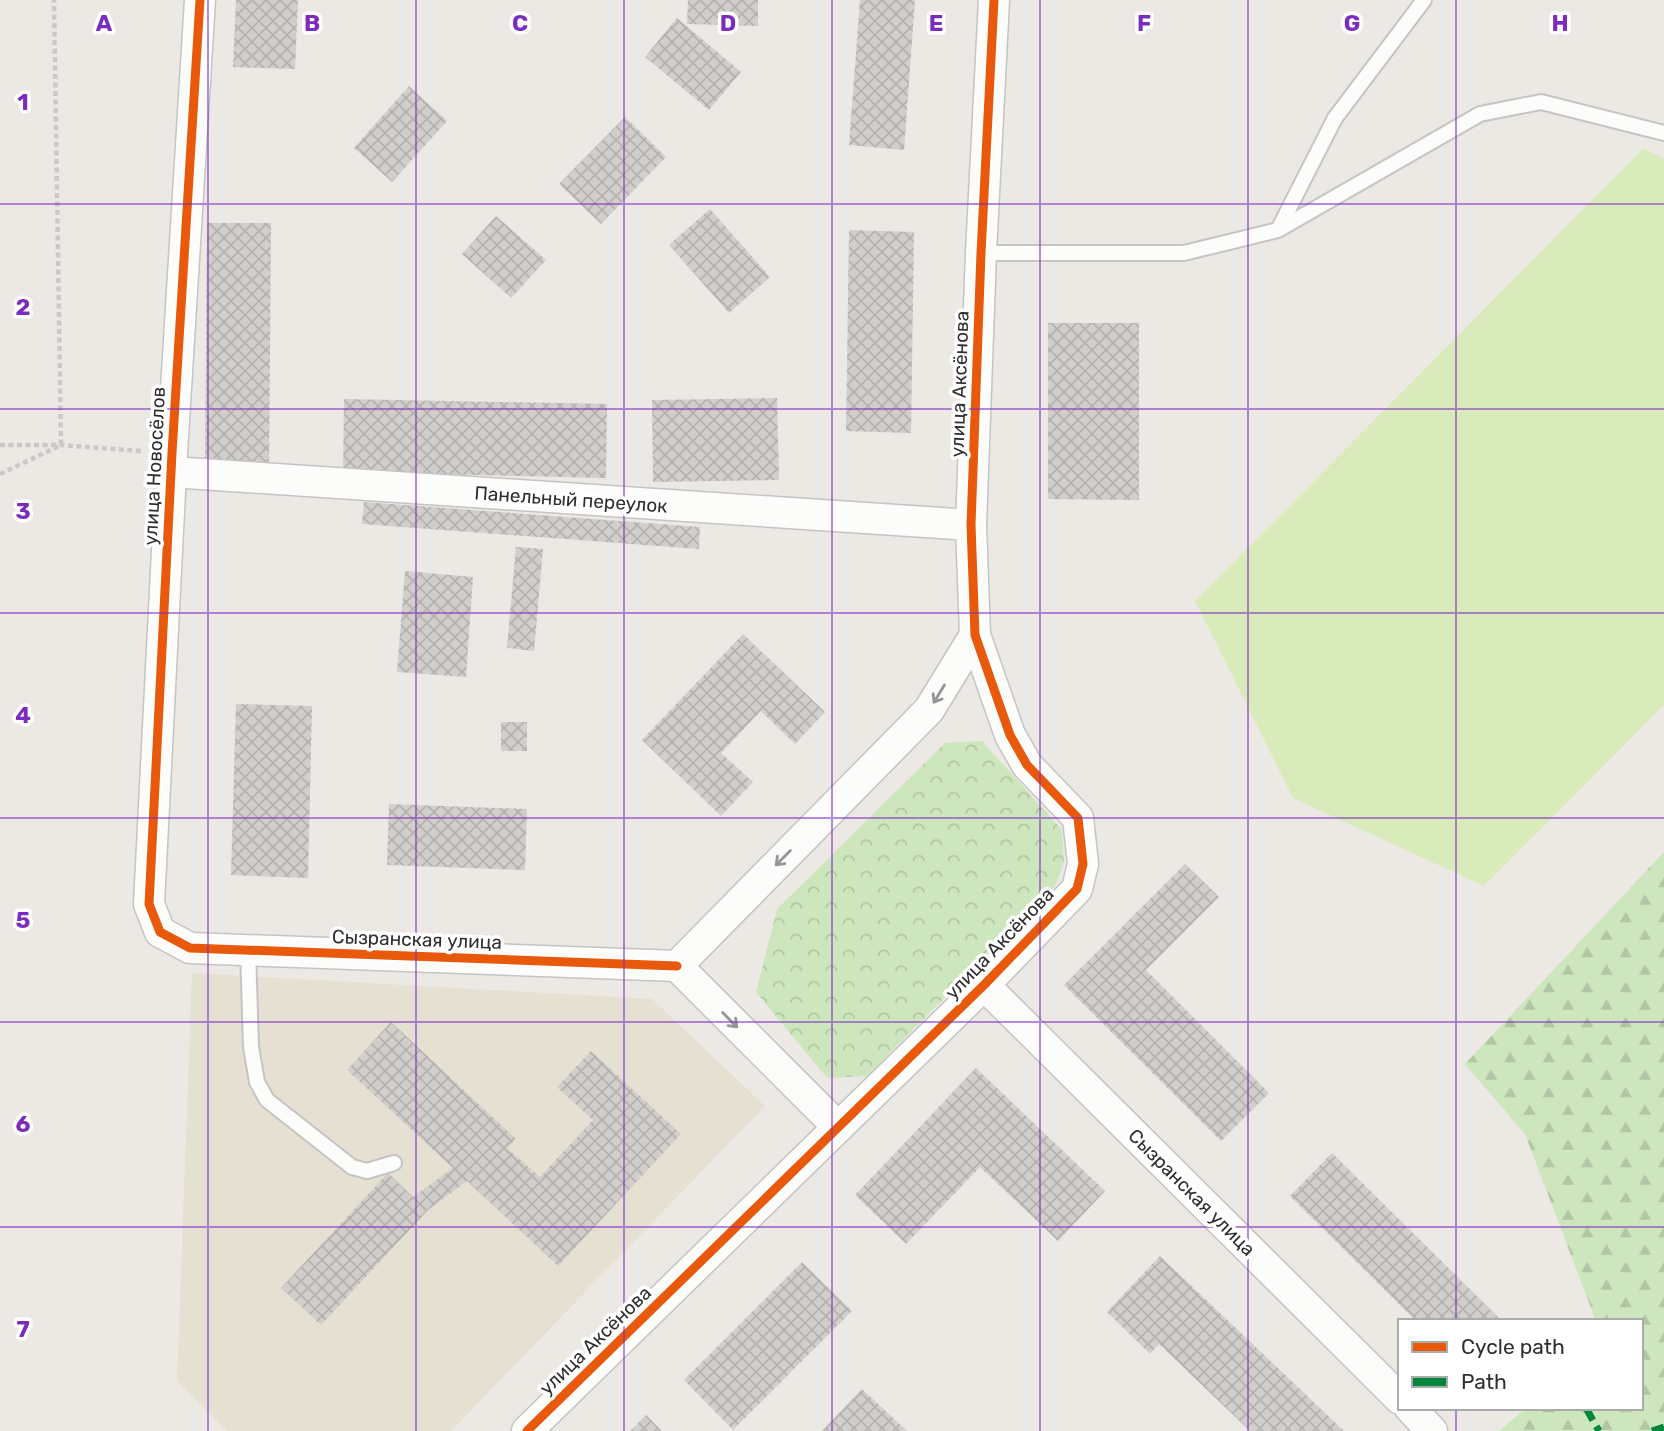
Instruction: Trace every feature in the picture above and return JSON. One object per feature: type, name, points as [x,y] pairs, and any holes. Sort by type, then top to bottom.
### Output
[{"type":"street","name":"улица Новосёлов","points":[[160,932],[149,904],[200,0]]},
{"type":"street","name":"улица Аксёнова","points":[[527,1431],[984,985],[1077,889],[1083,864],[1078,818],[1027,765],[1010,735],[975,635],[971,525],[994,0]]},
{"type":"street","name":"Панельный переулок","points":[[172,463],[971,525]]},
{"type":"street","points":[[838,1127],[677,966],[929,710],[975,635]]},
{"type":"street","name":"Сызранская улица","points":[[160,932],[190,948],[677,966]]},
{"type":"street","name":"Сызранская улица","points":[[984,985],[1398,1397]]},
{"type":"street","points":[[1412,1410],[1432,1431]]},
{"type":"lane","points":[[1278,230],[1335,117],[1424,0]]},
{"type":"lane","points":[[981,253],[1184,253],[1278,230],[1480,114],[1541,102],[1664,132]]},
{"type":"lane","points":[[248,950],[251,1047],[257,1082],[267,1100],[352,1167],[367,1171],[394,1163]]},
{"type":"path","points":[[54,0],[61,445]]},
{"type":"path","points":[[0,445],[61,445],[172,463]]},
{"type":"path","points":[[0,474],[61,445]]},
{"type":"shaded area","points":[[192,973],[652,999],[765,1106],[451,1431],[227,1431],[177,1381]]},
{"type":"green space","points":[[1644,148],[1664,159],[1664,705],[1484,886],[1293,798],[1195,601]]},
{"type":"green space","points":[[982,741],[1062,830],[1064,863],[1055,886],[867,1076],[827,1078],[756,992],[777,909],[945,743]]},
{"type":"green space","points":[[1664,852],[1664,1431],[1499,1431],[1524,1410],[1643,1410],[1643,1319],[1595,1319],[1525,1134],[1465,1064]]},
{"type":"building","points":[[236,0],[298,0],[295,69],[233,67]]},
{"type":"building","points":[[688,0],[758,0],[758,26],[687,24]]},
{"type":"building","points":[[860,0],[915,0],[904,150],[849,145]]},
{"type":"building","points":[[677,18],[741,72],[709,110],[645,57]]},
{"type":"building","points":[[409,86],[447,121],[392,182],[354,148]]},
{"type":"building","points":[[625,117],[666,157],[601,224],[559,184]]},
{"type":"building","points":[[710,209],[770,277],[729,313],[669,245]]},
{"type":"building","points":[[496,216],[546,260],[511,298],[462,254]]},
{"type":"building","points":[[207,223],[271,223],[269,467],[205,466]]},
{"type":"building","points":[[849,230],[914,232],[911,433],[846,431]]},
{"type":"building","points":[[1048,323],[1139,323],[1139,500],[1048,499]]},
{"type":"building","points":[[777,398],[779,480],[653,482],[652,400]]},
{"type":"building","points":[[344,399],[607,404],[606,478],[343,472]]},
{"type":"building","points":[[364,502],[700,527],[699,549],[362,524]]},
{"type":"building","points":[[516,547],[543,549],[534,651],[507,648]]},
{"type":"building","points":[[405,571],[473,577],[466,677],[397,672]]},
{"type":"building","points":[[743,634],[825,712],[795,744],[761,711],[721,753],[753,782],[721,816],[642,740]]},
{"type":"building","points":[[236,704],[312,706],[308,878],[231,875]]},
{"type":"building","points":[[501,722],[527,722],[527,751],[501,751]]},
{"type":"building","points":[[389,804],[527,809],[525,870],[387,865]]},
{"type":"building","points":[[1185,864],[1219,897],[1146,970],[1269,1093],[1221,1141],[1064,985]]},
{"type":"building","points":[[391,1022],[516,1139],[507,1148],[540,1177],[593,1120],[557,1087],[591,1051],[681,1134],[558,1266],[467,1181],[428,1210],[321,1325],[281,1288],[388,1173],[413,1197],[453,1168],[347,1070]]},
{"type":"building","points":[[976,1068],[1105,1191],[1058,1241],[980,1167],[906,1244],[855,1195]]},
{"type":"building","points":[[1332,1153],[1498,1317],[1414,1319],[1290,1196]]},
{"type":"building","points":[[1160,1256],[1344,1431],[1250,1431],[1159,1344],[1150,1354],[1107,1312]]},
{"type":"building","points":[[802,1262],[852,1311],[733,1430],[684,1380]]},
{"type":"building","points":[[862,1389],[907,1431],[822,1431]]},
{"type":"building","points":[[646,1415],[662,1431],[630,1431]]},
{"type":"marked path","points":[[1587,1410],[1599,1431]]},
{"type":"marked path","points":[[1652,1431],[1664,1427]]},
{"type":"cycle path","points":[[200,0],[172,453],[149,904],[160,932],[190,948],[677,966]]},
{"type":"cycle path","points":[[527,1431],[984,985],[1077,889],[1083,864],[1078,818],[1027,765],[1010,735],[975,635],[971,525],[994,0]]}]
